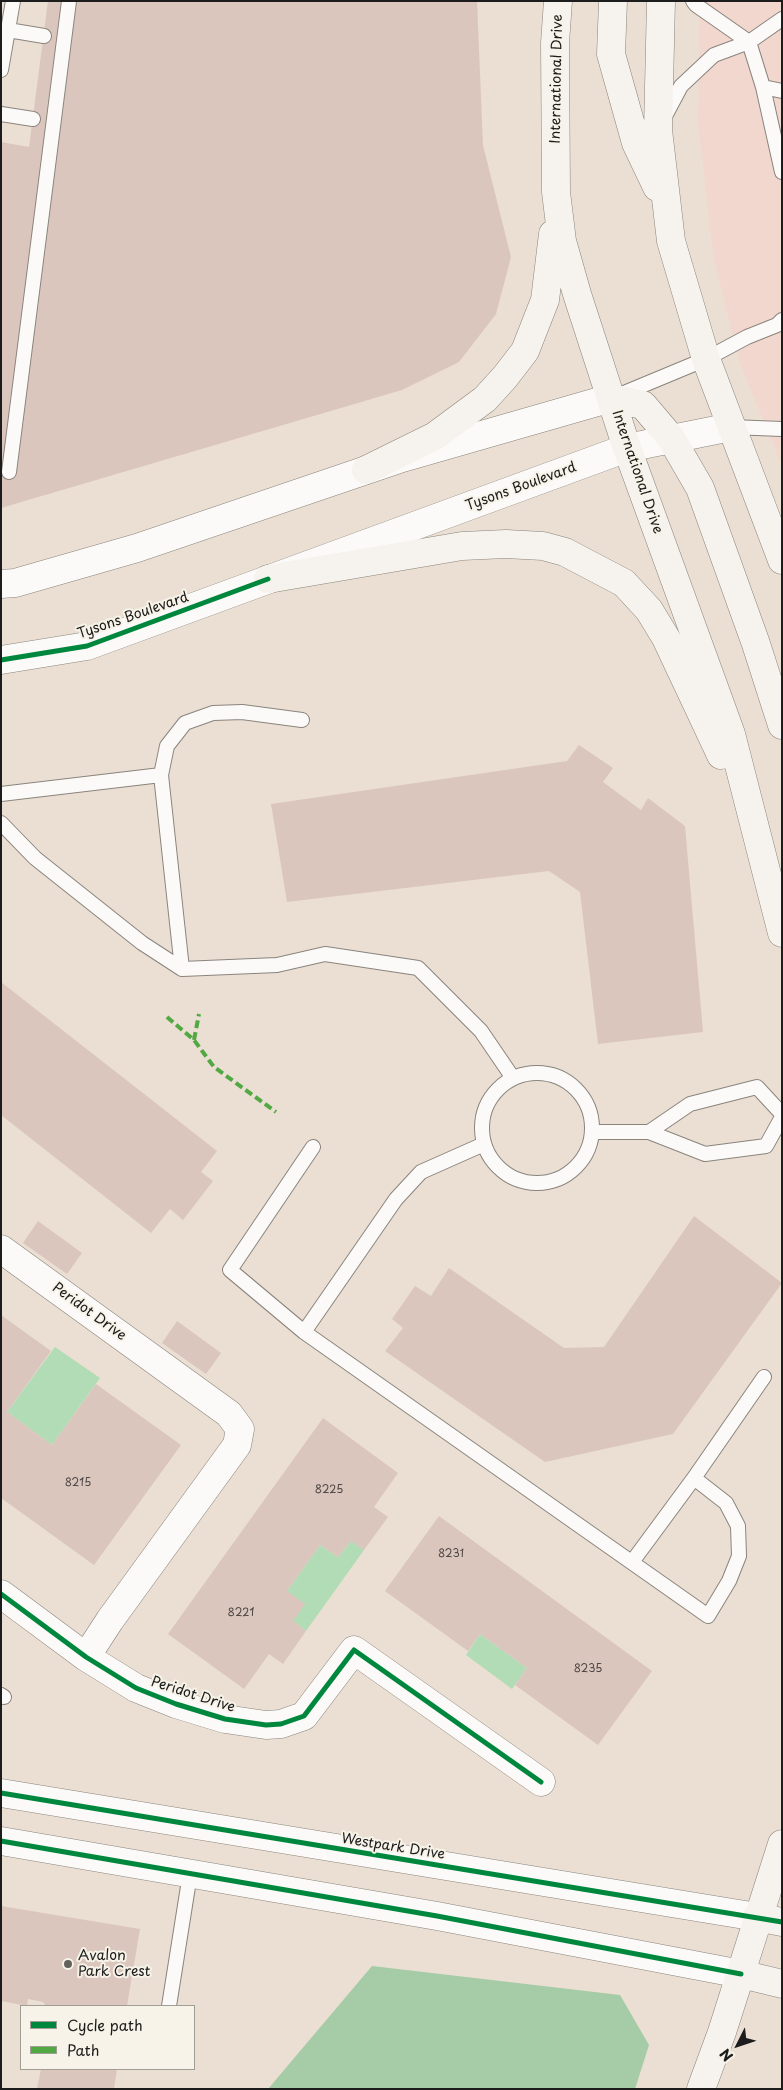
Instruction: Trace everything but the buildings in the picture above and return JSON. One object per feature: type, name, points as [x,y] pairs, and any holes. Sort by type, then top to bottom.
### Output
[{"type":"main road","name":"International Drive","points":[[558,1],[555,43],[556,192],[562,241],[577,294],[627,448],[731,734],[782,933]]},
{"type":"main road","points":[[613,1],[611,54],[636,143],[666,206]]},
{"type":"main road","points":[[661,1],[658,130],[671,241],[706,359],[782,560]]},
{"type":"main road","points":[[366,470],[435,436],[463,417],[485,399],[525,351],[545,300],[550,272],[556,192]]},
{"type":"main road","points":[[610,398],[643,406],[671,438],[700,488],[756,644],[782,725]]},
{"type":"main road","points":[[268,580],[462,546],[506,544],[543,546],[566,552],[585,561],[624,583],[649,610],[666,638],[759,840]]},
{"type":"main road","points":[[701,2089],[741,1974],[770,1920],[782,1844]]},
{"type":"main road","points":[[741,1974],[782,1984]]},
{"type":"street","points":[[1,584],[15,583],[136,548],[366,470],[610,398]]},
{"type":"street","name":"Tysons Boulevard","points":[[1,660],[87,646],[627,448],[731,426]]},
{"type":"street","name":"Peridot Drive","points":[[1,1249],[229,1414],[240,1429],[237,1445],[110,1620],[86,1657]]},
{"type":"street","name":"Peridot Drive","points":[[1,1594],[86,1657],[136,1688],[176,1704],[225,1719],[266,1725],[282,1724],[304,1716],[354,1650],[541,1782]]},
{"type":"street","name":"Westpark Drive","points":[[1,1793],[770,1920]]},
{"type":"street","points":[[1,1841],[437,1916],[741,1974]]},
{"type":"lane","points":[[1,70],[13,1]]},
{"type":"lane","points":[[9,472],[69,1]]},
{"type":"lane","points":[[693,1],[696,6],[749,42],[763,87],[782,172]]},
{"type":"lane","points":[[658,130],[681,86],[714,55],[749,42],[782,19]]},
{"type":"lane","points":[[8,30],[44,36]]},
{"type":"lane","points":[[763,87],[782,91]]},
{"type":"lane","points":[[1,114],[33,119]]},
{"type":"lane","points":[[610,398],[706,359],[777,325],[782,320]]},
{"type":"lane","points":[[731,426],[782,429]]},
{"type":"lane","points":[[182,969],[161,775],[167,746],[185,723],[213,713],[242,712],[302,720]]},
{"type":"lane","points":[[1,794],[161,775]]},
{"type":"lane","points":[[1,823],[42,864],[142,943],[182,969],[277,965],[325,954],[418,968],[481,1031],[513,1078]]},
{"type":"lane","points":[[531,1073],[550,1074],[569,1082],[582,1095],[591,1113],[593,1132],[585,1156],[578,1167],[562,1178],[544,1184],[524,1182],[506,1174],[492,1161],[484,1144],[482,1124],[486,1106],[497,1089],[513,1078],[531,1073]]},
{"type":"lane","points":[[593,1132],[649,1132],[705,1154],[766,1146],[782,1116],[757,1087],[690,1104],[649,1132]]},
{"type":"lane","points":[[304,1332],[396,1199],[420,1172],[484,1144]]},
{"type":"lane","points":[[313,1147],[230,1270],[304,1332],[708,1616],[729,1581],[740,1556],[738,1526],[726,1503],[694,1478]]},
{"type":"lane","points":[[632,1562],[694,1478],[764,1377]]},
{"type":"lane","points":[[169,2005],[190,1874]]},
{"type":"shaded area","points":[[700,1],[782,1],[782,466],[740,363],[714,260],[698,123]]},
{"type":"green space","points":[[55,1347],[100,1378],[52,1445],[7,1412]]},
{"type":"green space","points":[[351,1541],[364,1550],[306,1631],[293,1621],[287,1591],[320,1545],[338,1557]]},
{"type":"green space","points":[[480,1634],[527,1668],[512,1689],[466,1655]]},
{"type":"green space","points":[[372,1966],[620,1995],[649,2045],[635,2089],[268,2089]]},
{"type":"marked path","points":[[194,1040],[199,1014]]},
{"type":"marked path","points":[[167,1017],[194,1040],[214,1067],[276,1112]]},
{"type":"cycle path","points":[[1,660],[87,646],[268,579]]},
{"type":"cycle path","points":[[1,1594],[86,1657],[136,1688],[176,1704],[225,1719],[266,1725],[281,1724],[304,1716],[354,1650],[541,1782]]},
{"type":"cycle path","points":[[1,1793],[782,1922]]},
{"type":"cycle path","points":[[1,1841],[437,1916],[741,1974]]},
{"type":"place","name":"Avalon Park Crest","points":[[68,1964]]}]
